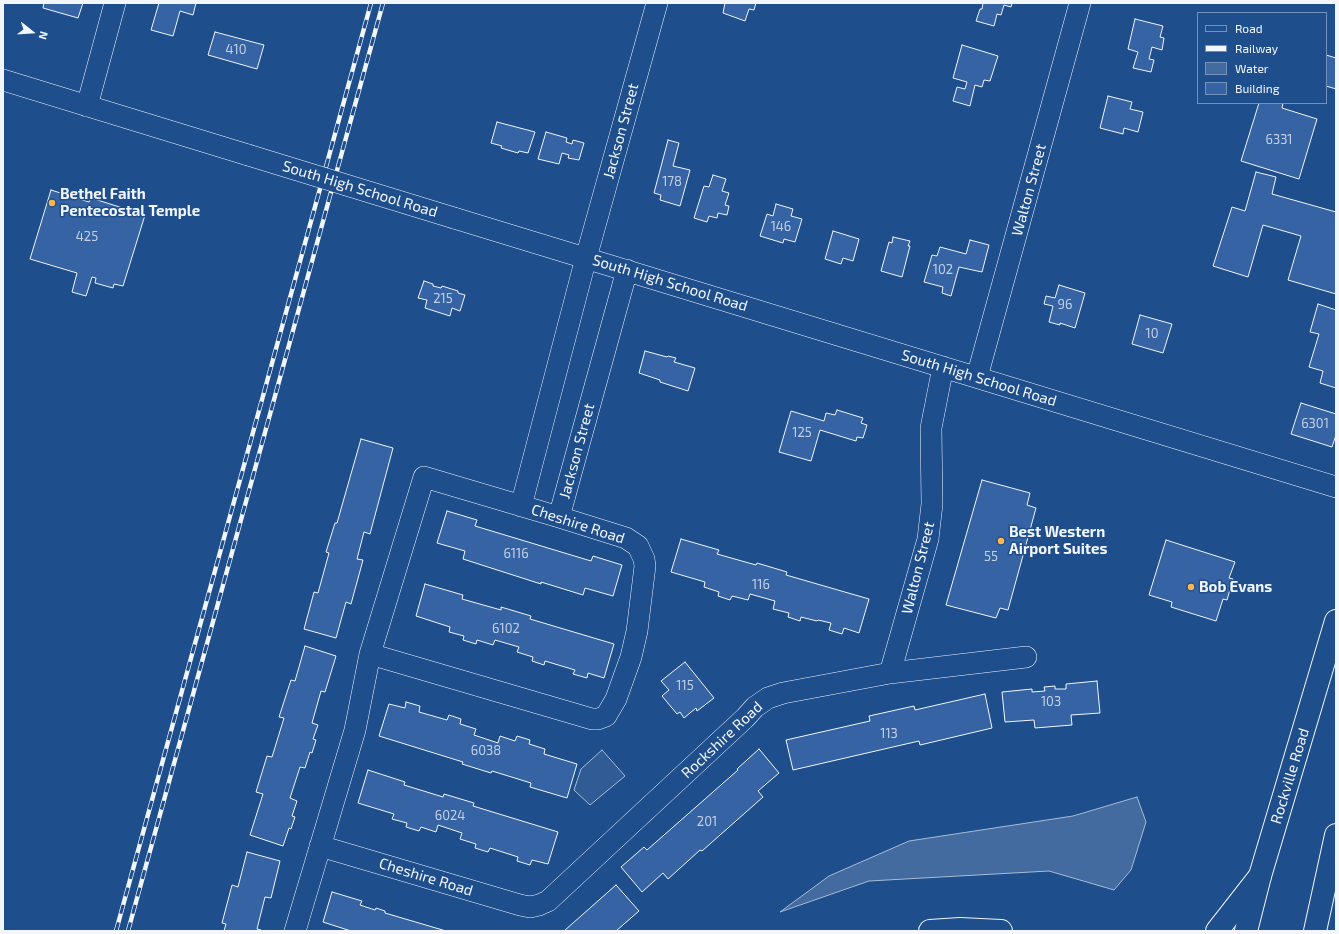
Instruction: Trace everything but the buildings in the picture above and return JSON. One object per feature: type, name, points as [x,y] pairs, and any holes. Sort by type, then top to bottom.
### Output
[{"type":"main road","name":"Rockville Road","points":[[1246,931],[1260,876],[1336,621]]},
{"type":"main road","points":[[1315,931],[1336,835]]},
{"type":"main road","points":[[1217,931],[1260,876]]},
{"type":"main road","points":[[930,931],[960,929],[1001,931]]},
{"type":"street","points":[[86,106],[115,3]]},
{"type":"street","name":"Jackson Street","points":[[521,506],[586,258],[657,3]]},
{"type":"street","name":"Walton Street","points":[[978,377],[1080,3]]},
{"type":"street","name":"South High School Road","points":[[3,80],[1336,487]]},
{"type":"street","name":"Jackson Street","points":[[559,517],[627,270]]},
{"type":"street","name":"Walton Street","points":[[890,673],[928,539],[932,504],[931,428],[943,367]]},
{"type":"street","name":"Cheshire Road","points":[[295,931],[355,730],[370,654],[424,477],[628,539],[638,546],[644,559],[645,566],[637,631],[621,689],[606,716],[598,719],[592,719],[370,654]]},
{"type":"street","name":"Rockshire Road","points":[[533,906],[548,901],[745,718],[759,703],[783,693],[890,673],[1026,657]]},
{"type":"street","name":"Cheshire Road","points":[[320,846],[520,905],[533,906]]},
{"type":"shaded area","points":[[602,750],[625,776],[590,805],[574,790],[581,769]]},
{"type":"water","points":[[1137,797],[1146,822],[1131,870],[1114,890],[1049,871],[869,881],[780,912],[829,876],[909,841],[1073,816]]},
{"type":"railway","points":[[116,931],[371,3]]},
{"type":"railway","points":[[128,931],[383,3]]},
{"type":"place","name":"Bethel Faith Pentecostal Temple","points":[[52,203]]},
{"type":"place","name":"Best Western Airport Suites","points":[[1001,541]]},
{"type":"place","name":"Bob Evans","points":[[1191,587]]}]
